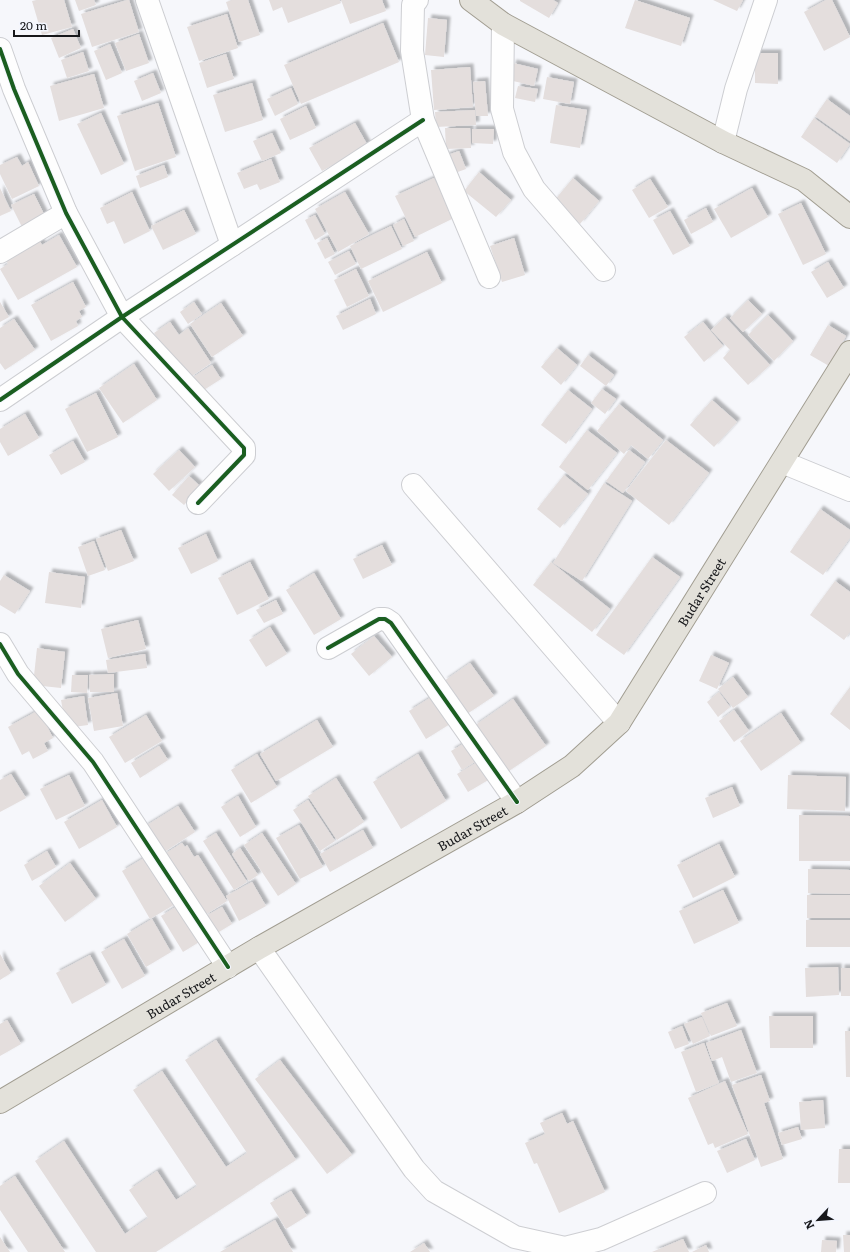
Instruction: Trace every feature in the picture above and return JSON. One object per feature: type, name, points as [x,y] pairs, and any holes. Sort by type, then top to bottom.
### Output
[{"type":"main road","points":[[471,0],[503,24],[723,142],[804,180],[850,217]]},
{"type":"main road","name":"Budar Street","points":[[0,1102],[259,948],[517,802],[572,766],[619,723],[850,352]]},
{"type":"street","points":[[147,0],[232,245]]},
{"type":"street","points":[[417,0],[413,5],[412,51],[423,120],[489,277]]},
{"type":"street","points":[[723,142],[736,89],[766,0]]},
{"type":"street","points":[[503,24],[502,109],[514,152],[534,188],[604,270]]},
{"type":"street","points":[[0,49],[7,92],[66,213],[122,317],[244,448],[244,455],[198,503]]},
{"type":"street","points":[[0,400],[122,317],[423,120]]},
{"type":"street","points":[[0,252],[66,213]]},
{"type":"street","points":[[782,462],[850,490]]},
{"type":"street","points":[[414,485],[619,723]]},
{"type":"street","points":[[328,648],[379,619],[385,619],[391,623],[517,802]]},
{"type":"street","points":[[0,644],[18,674],[93,762],[228,967]]},
{"type":"street","points":[[259,948],[414,1169],[434,1190],[512,1244],[565,1248],[601,1239],[705,1193]]},
{"type":"building","points":[[64,0],[72,27],[42,35],[32,1]]},
{"type":"building","points":[[75,0],[94,0],[96,5],[79,11]]},
{"type":"building","points":[[129,0],[139,32],[92,47],[81,14]]},
{"type":"building","points":[[232,0],[248,0],[260,35],[239,42],[226,2]]},
{"type":"building","points":[[269,0],[339,0],[341,3],[288,23],[282,7],[273,11]]},
{"type":"building","points":[[341,0],[382,0],[386,11],[350,24]]},
{"type":"building","points":[[520,0],[553,0],[558,3],[549,18]]},
{"type":"building","points":[[635,0],[690,18],[681,46],[625,28]]},
{"type":"building","points":[[713,0],[743,0],[737,11]]},
{"type":"building","points":[[826,0],[832,0],[850,37],[824,51],[804,12]]},
{"type":"building","points":[[227,14],[238,48],[199,61],[187,27]]},
{"type":"building","points":[[428,18],[447,20],[444,57],[425,55]]},
{"type":"building","points":[[383,23],[399,62],[301,104],[284,65]]},
{"type":"building","points":[[73,29],[81,48],[59,58],[51,38]]},
{"type":"building","points":[[139,34],[149,63],[126,71],[115,43]]},
{"type":"building","points":[[110,44],[122,73],[106,80],[94,51]]},
{"type":"building","points":[[83,52],[89,71],[67,78],[61,60]]},
{"type":"building","points":[[755,53],[778,53],[778,84],[755,83]]},
{"type":"building","points":[[226,54],[234,79],[207,88],[199,63]]},
{"type":"building","points":[[513,63],[538,69],[534,86],[509,80]]},
{"type":"building","points":[[470,67],[473,107],[434,110],[431,70]]},
{"type":"building","points":[[153,73],[161,93],[142,101],[134,81]]},
{"type":"building","points":[[94,74],[104,108],[59,121],[50,86]]},
{"type":"building","points":[[547,77],[574,82],[570,104],[543,99]]},
{"type":"building","points":[[485,81],[488,116],[476,116],[473,82]]},
{"type":"building","points":[[252,83],[263,120],[225,132],[213,95]]},
{"type":"building","points":[[518,86],[538,89],[535,102],[515,98]]},
{"type":"building","points":[[291,88],[298,104],[275,116],[267,99]]},
{"type":"building","points":[[827,99],[850,116],[850,141],[815,116]]},
{"type":"building","points":[[158,103],[176,157],[135,171],[117,116]]},
{"type":"building","points":[[556,105],[587,110],[580,148],[550,143]]},
{"type":"building","points":[[306,106],[316,128],[290,140],[280,119]]},
{"type":"building","points":[[475,110],[476,125],[436,127],[435,112]]},
{"type":"building","points":[[101,113],[124,164],[101,175],[77,124]]},
{"type":"building","points":[[814,118],[850,144],[837,163],[801,137]]},
{"type":"building","points":[[355,123],[368,146],[322,171],[309,148]]},
{"type":"building","points":[[445,128],[470,128],[471,148],[446,149]]},
{"type":"building","points":[[472,129],[494,129],[493,144],[472,143]]},
{"type":"building","points":[[272,133],[281,153],[262,161],[253,141]]},
{"type":"building","points":[[459,151],[466,169],[452,174],[445,156]]},
{"type":"building","points":[[17,157],[22,166],[28,162],[39,186],[12,199],[0,174],[0,165]]},
{"type":"building","points":[[271,159],[280,182],[260,190],[257,184],[244,189],[237,173]]},
{"type":"building","points":[[164,165],[168,177],[140,188],[136,176]]},
{"type":"building","points":[[479,172],[511,200],[496,217],[464,191]]},
{"type":"building","points":[[434,178],[454,218],[415,237],[395,196]]},
{"type":"building","points":[[573,178],[599,201],[580,224],[554,201]]},
{"type":"building","points":[[650,179],[668,207],[649,218],[632,190]]},
{"type":"building","points":[[0,188],[11,211],[0,216]]},
{"type":"building","points":[[752,188],[768,217],[731,238],[714,209]]},
{"type":"building","points":[[132,192],[150,231],[124,244],[114,221],[107,224],[100,208]]},
{"type":"building","points":[[345,192],[369,234],[338,252],[315,209]]},
{"type":"building","points":[[34,194],[45,216],[22,227],[11,205]]},
{"type":"building","points":[[801,203],[826,254],[803,265],[778,214]]},
{"type":"building","points":[[706,208],[713,222],[691,234],[684,220]]},
{"type":"building","points":[[184,210],[196,234],[163,250],[151,226]]},
{"type":"building","points":[[670,211],[690,246],[673,255],[653,220]]},
{"type":"building","points":[[315,215],[325,234],[315,240],[305,220]]},
{"type":"building","points":[[404,219],[414,241],[403,246],[393,225]]},
{"type":"building","points":[[391,226],[402,249],[361,269],[350,246]]},
{"type":"building","points":[[37,235],[42,245],[59,235],[77,267],[18,300],[0,269],[8,264],[3,255]]},
{"type":"building","points":[[327,238],[335,254],[325,259],[317,243]]},
{"type":"building","points":[[514,238],[525,275],[502,282],[490,246]]},
{"type":"building","points":[[349,251],[356,264],[335,275],[328,262]]},
{"type":"building","points":[[427,252],[442,283],[383,312],[368,281]]},
{"type":"building","points":[[828,262],[844,288],[827,298],[811,272]]},
{"type":"building","points":[[356,269],[369,296],[347,307],[334,280]]},
{"type":"building","points":[[73,282],[86,307],[79,311],[82,317],[76,321],[78,326],[51,341],[31,305]]},
{"type":"building","points":[[370,299],[376,314],[343,330],[336,316]]},
{"type":"building","points":[[748,300],[762,314],[743,332],[730,318]]},
{"type":"building","points":[[0,302],[9,317],[0,322]]},
{"type":"building","points":[[194,302],[202,314],[188,324],[180,312]]},
{"type":"building","points":[[221,303],[243,336],[212,357],[190,324]]},
{"type":"building","points":[[768,315],[793,341],[774,361],[748,335]]},
{"type":"building","points":[[725,317],[770,365],[748,385],[723,358],[730,350],[711,330]]},
{"type":"building","points":[[14,319],[35,350],[5,370],[0,363],[0,328]]},
{"type":"building","points":[[170,322],[179,335],[188,328],[211,363],[186,380],[154,333]]},
{"type":"building","points":[[703,322],[723,346],[704,362],[684,337]]},
{"type":"building","points":[[828,325],[846,336],[829,366],[810,355]]},
{"type":"building","points":[[557,348],[577,365],[561,385],[541,367]]},
{"type":"building","points":[[588,355],[614,375],[606,386],[580,366]]},
{"type":"building","points":[[134,364],[157,400],[123,423],[99,388]]},
{"type":"building","points":[[212,365],[221,379],[199,393],[190,379]]},
{"type":"building","points":[[602,389],[616,399],[605,414],[591,403]]},
{"type":"building","points":[[568,390],[592,409],[566,444],[541,425]]},
{"type":"building","points":[[96,393],[118,437],[87,452],[65,409]]},
{"type":"building","points":[[712,400],[737,422],[714,447],[690,425]]},
{"type":"building","points":[[619,404],[663,440],[648,459],[631,445],[624,454],[597,431]]},
{"type":"building","points":[[25,414],[39,438],[8,456],[0,442],[0,429]]},
{"type":"building","points":[[587,430],[617,453],[588,490],[559,467]]},
{"type":"building","points":[[666,440],[709,473],[669,525],[626,491]]},
{"type":"building","points":[[73,441],[85,462],[61,475],[49,455]]},
{"type":"building","points":[[179,450],[195,467],[169,491],[153,474]]},
{"type":"building","points":[[629,450],[645,462],[623,493],[606,481]]},
{"type":"building","points":[[564,475],[588,494],[560,528],[537,509]]},
{"type":"building","points":[[189,476],[201,487],[184,505],[172,495]]},
{"type":"building","points":[[604,483],[632,501],[582,581],[553,563]]},
{"type":"building","points":[[820,509],[850,530],[850,538],[823,575],[790,552]]},
{"type":"building","points":[[121,530],[134,561],[108,571],[96,539]]},
{"type":"building","points":[[206,534],[218,561],[191,574],[178,548]]},
{"type":"building","points":[[94,541],[105,570],[88,576],[78,547]]},
{"type":"building","points":[[382,545],[392,565],[363,579],[353,559]]},
{"type":"building","points":[[652,557],[680,577],[624,655],[596,635]]},
{"type":"building","points":[[250,562],[269,599],[237,615],[218,578]]},
{"type":"building","points":[[551,562],[610,609],[592,632],[533,585]]},
{"type":"building","points":[[49,572],[85,577],[81,608],[45,603]]},
{"type":"building","points":[[314,573],[341,619],[314,635],[286,590]]},
{"type":"building","points":[[4,575],[30,591],[15,614],[0,605],[0,581]]},
{"type":"building","points":[[835,581],[850,592],[850,632],[844,640],[810,615]]},
{"type":"building","points":[[276,600],[283,614],[264,623],[256,610]]},
{"type":"building","points":[[138,620],[146,649],[108,658],[101,629]]},
{"type":"building","points":[[270,627],[287,654],[266,667],[249,640]]},
{"type":"building","points":[[374,636],[392,657],[369,676],[351,654]]},
{"type":"building","points":[[37,648],[65,652],[61,688],[33,685]]},
{"type":"building","points":[[145,654],[147,668],[108,673],[106,660]]},
{"type":"building","points":[[711,655],[729,663],[717,689],[699,681]]},
{"type":"building","points":[[470,663],[494,696],[467,714],[444,681]]},
{"type":"building","points":[[114,674],[114,692],[90,692],[89,675]]},
{"type":"building","points":[[72,675],[88,675],[87,693],[71,692]]},
{"type":"building","points":[[733,677],[748,697],[733,708],[718,689]]},
{"type":"building","points":[[850,687],[850,730],[830,714]]},
{"type":"building","points":[[719,692],[730,707],[718,717],[707,702]]},
{"type":"building","points":[[117,693],[123,726],[94,731],[88,698]]},
{"type":"building","points":[[84,696],[88,725],[66,728],[61,700]]},
{"type":"building","points":[[433,696],[450,724],[426,739],[409,711]]},
{"type":"building","points":[[513,699],[546,746],[506,773],[474,726]]},
{"type":"building","points":[[39,710],[53,738],[44,743],[48,751],[33,759],[29,751],[22,755],[8,727]]},
{"type":"building","points":[[734,710],[749,731],[734,742],[719,721]]},
{"type":"building","points":[[781,713],[801,743],[761,771],[740,741]]},
{"type":"building","points":[[146,715],[162,741],[125,763],[109,737]]},
{"type":"building","points":[[317,720],[333,747],[276,781],[260,754]]},
{"type":"building","points":[[470,740],[481,758],[462,770],[451,751]]},
{"type":"building","points":[[159,746],[168,760],[140,778],[131,763]]},
{"type":"building","points":[[257,754],[277,787],[251,803],[231,770]]},
{"type":"building","points":[[418,754],[446,801],[401,829],[373,782]]},
{"type":"building","points":[[484,758],[495,776],[468,792],[457,774]]},
{"type":"building","points":[[11,774],[26,798],[0,812],[0,780]]},
{"type":"building","points":[[69,775],[85,806],[56,820],[40,789]]},
{"type":"building","points":[[788,775],[846,777],[845,811],[787,809]]},
{"type":"building","points":[[336,778],[364,822],[337,840],[308,796]]},
{"type":"building","points":[[732,787],[740,806],[713,818],[705,798]]},
{"type":"building","points":[[238,796],[256,827],[240,837],[221,807]]},
{"type":"building","points":[[102,800],[117,827],[79,849],[64,822]]},
{"type":"building","points":[[308,800],[335,841],[320,851],[293,810]]},
{"type":"building","points":[[178,806],[195,832],[161,854],[144,827]]},
{"type":"building","points":[[799,815],[850,816],[850,861],[799,861]]},
{"type":"building","points":[[299,825],[323,867],[300,879],[276,838]]},
{"type":"building","points":[[363,830],[373,848],[330,872],[320,854]]},
{"type":"building","points":[[216,833],[247,882],[234,890],[203,841]]},
{"type":"building","points":[[262,833],[296,884],[278,896],[244,845]]},
{"type":"building","points":[[182,843],[185,847],[187,845],[194,857],[198,855],[227,901],[202,917],[163,855]]},
{"type":"building","points":[[719,844],[735,877],[693,898],[677,865]]},
{"type":"building","points":[[240,848],[258,875],[249,881],[232,854]]},
{"type":"building","points":[[47,851],[56,867],[32,881],[24,865]]},
{"type":"building","points":[[149,855],[177,903],[150,919],[122,871]]},
{"type":"building","points":[[70,863],[96,899],[65,922],[39,886]]},
{"type":"building","points":[[808,869],[850,870],[850,894],[808,893]]},
{"type":"building","points":[[252,882],[266,906],[239,921],[226,896]]},
{"type":"building","points":[[723,890],[739,923],[694,944],[679,911]]},
{"type":"building","points":[[807,895],[850,895],[850,918],[807,918]]},
{"type":"building","points":[[182,903],[204,939],[183,952],[161,916]]},
{"type":"building","points":[[222,907],[232,924],[214,935],[204,917]]},
{"type":"building","points":[[152,919],[171,952],[146,967],[127,934]]},
{"type":"building","points":[[806,920],[850,920],[850,947],[806,947]]},
{"type":"building","points":[[124,939],[145,976],[122,989],[101,952]]},
{"type":"building","points":[[0,954],[11,973],[0,980]]},
{"type":"building","points":[[90,955],[106,985],[72,1004],[56,973]]},
{"type":"building","points":[[838,967],[839,995],[806,997],[805,968]]},
{"type":"building","points":[[841,968],[850,968],[850,996],[841,996]]},
{"type":"building","points":[[727,1003],[737,1026],[711,1036],[701,1013]]},
{"type":"building","points":[[769,1016],[813,1016],[813,1048],[770,1048]]},
{"type":"building","points":[[702,1017],[710,1036],[693,1044],[684,1024]]},
{"type":"building","points":[[7,1020],[21,1044],[0,1056],[0,1024]]},
{"type":"building","points":[[682,1026],[689,1044],[675,1049],[668,1032]]},
{"type":"building","points":[[741,1030],[757,1073],[731,1082],[722,1057],[712,1061],[706,1043]]},
{"type":"building","points":[[845,1031],[850,1031],[850,1077],[846,1077]]},
{"type":"building","points":[[216,1040],[296,1160],[156,1252],[96,1252],[35,1161],[64,1141],[125,1234],[148,1218],[129,1190],[157,1171],[176,1200],[197,1186],[133,1090],[162,1071],[226,1167],[247,1153],[185,1060]]},
{"type":"building","points":[[704,1043],[719,1083],[696,1092],[681,1052]]},
{"type":"building","points":[[280,1060],[352,1155],[327,1174],[255,1079]]},
{"type":"building","points":[[761,1075],[770,1101],[764,1103],[783,1159],[761,1167],[732,1085]]},
{"type":"building","points":[[725,1081],[748,1134],[715,1148],[713,1143],[708,1145],[688,1098]]},
{"type":"building","points":[[823,1100],[825,1128],[801,1130],[799,1102]]},
{"type":"building","points":[[562,1113],[567,1124],[573,1121],[605,1192],[559,1213],[537,1163],[534,1164],[525,1143],[545,1134],[540,1123]]},
{"type":"building","points":[[798,1127],[802,1139],[782,1145],[778,1133]]},
{"type":"building","points":[[746,1139],[755,1160],[727,1173],[717,1151]]},
{"type":"building","points":[[839,1149],[850,1149],[850,1183],[838,1183]]},
{"type":"building","points":[[15,1176],[65,1252],[28,1252],[0,1210],[0,1186]]},
{"type":"building","points":[[291,1191],[307,1216],[286,1229],[270,1203]]},
{"type":"building","points":[[275,1220],[293,1252],[220,1252]]},
{"type":"building","points":[[843,1235],[850,1235],[850,1252],[844,1252]]},
{"type":"building","points":[[0,1237],[10,1252],[0,1252]]},
{"type":"building","points":[[683,1239],[689,1252],[652,1252]]},
{"type":"building","points":[[822,1240],[837,1241],[836,1252],[821,1252]]},
{"type":"building","points":[[424,1243],[430,1252],[410,1252]]},
{"type":"building","points":[[706,1245],[709,1252],[692,1252]]},
{"type":"cycle path","points":[[0,49],[14,89],[66,213],[122,317],[244,448],[244,455],[198,503]]},
{"type":"cycle path","points":[[0,400],[122,317],[423,120]]},
{"type":"cycle path","points":[[328,648],[379,619],[385,619],[391,623],[517,802]]},
{"type":"cycle path","points":[[0,644],[18,674],[93,762],[228,967]]}]
